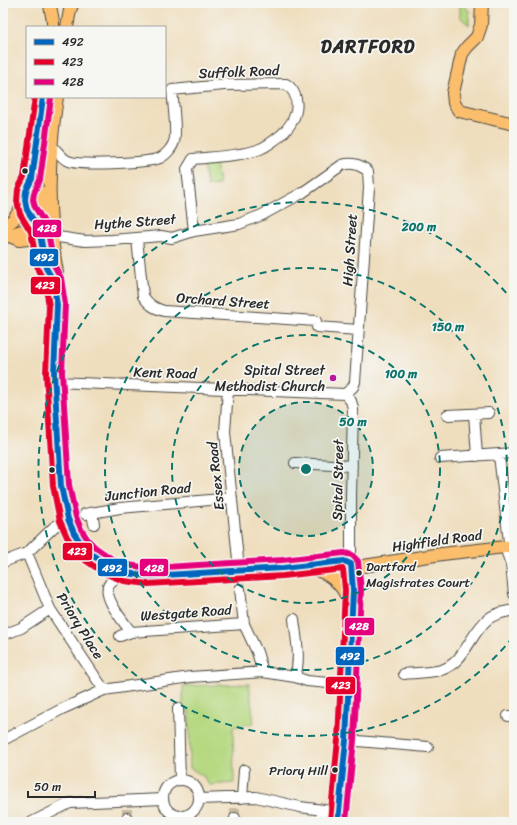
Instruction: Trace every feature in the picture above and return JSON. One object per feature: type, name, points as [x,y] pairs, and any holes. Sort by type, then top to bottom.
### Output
[{"type":"main road","points":[[50,3],[53,26]]},
{"type":"main road","points":[[67,26],[73,3]]},
{"type":"main road","points":[[482,3],[481,26],[477,37],[467,46],[462,54],[453,93],[455,107],[459,111],[465,113],[514,124]]},
{"type":"main road","points":[[5,233],[20,210],[32,179],[43,98]]},
{"type":"main road","points":[[53,280],[57,272],[43,234],[49,211],[50,144],[57,98]]},
{"type":"main road","points":[[32,179],[38,190],[44,258],[46,268],[53,280],[57,305],[54,373],[61,486],[68,519]]},
{"type":"main road","name":"Hythe Street","points":[[5,233],[16,232],[43,234]]},
{"type":"main road","name":"Highfield Road","points":[[68,519],[74,533],[82,545],[100,561],[126,573],[161,576],[283,568],[344,561],[348,562],[352,566]]},
{"type":"main road","name":"Highfield Road","points":[[283,568],[326,571],[352,566],[370,566],[442,554],[510,547]]},
{"type":"main road","points":[[339,817],[349,685],[353,590],[352,566]]},
{"type":"main road","points":[[353,590],[356,578],[363,570],[370,566]]},
{"type":"main road","name":"Highfield Road","points":[[316,570],[327,574],[334,579],[345,591],[350,604],[351,612]]},
{"type":"street","name":"Suffolk Road","points":[[50,144],[67,160],[76,163],[90,164],[151,161],[161,157],[169,151],[174,143],[172,90],[224,85],[286,84],[291,88],[295,95],[297,106],[293,121],[284,132],[270,144],[262,149],[251,152],[193,159],[190,163],[187,169],[194,231]]},
{"type":"street","name":"Hythe Street","points":[[43,234],[85,241],[137,239],[161,236],[172,238],[194,231],[239,224],[262,215],[302,193],[342,165],[360,165],[368,171]]},
{"type":"street","name":"High Street","points":[[358,330],[369,188],[368,171]]},
{"type":"street","name":"Orchard Street","points":[[137,239],[143,296],[148,304],[157,309],[164,311],[316,321],[317,327],[358,330]]},
{"type":"street","points":[[345,394],[353,387],[355,382],[358,330]]},
{"type":"street","name":"Kent Road","points":[[55,382],[345,394]]},
{"type":"street","name":"Essex Road","points":[[228,389],[225,432],[238,559]]},
{"type":"street","name":"Spital Street","points":[[345,394],[351,401],[353,408],[352,566]]},
{"type":"street","points":[[446,415],[489,413]]},
{"type":"street","points":[[474,414],[478,456]]},
{"type":"street","points":[[440,458],[514,453]]},
{"type":"street","points":[[499,455],[510,547],[507,553],[511,564],[514,594]]},
{"type":"street","points":[[295,463],[352,466]]},
{"type":"street","name":"Junction Road","points":[[94,524],[88,513],[120,508],[232,498]]},
{"type":"street","points":[[3,562],[27,553],[54,527],[68,519]]},
{"type":"street","name":"Priory Place","points":[[27,553],[50,609],[104,690]]},
{"type":"street","name":"Westgate Road","points":[[126,573],[114,579],[107,592],[110,600],[131,632]]},
{"type":"street","points":[[240,589],[244,624],[257,652],[263,672]]},
{"type":"street","points":[[3,635],[20,628],[50,609]]},
{"type":"street","points":[[404,674],[442,670],[454,663],[465,650],[481,626],[488,619],[503,612],[514,610]]},
{"type":"street","points":[[294,619],[298,657],[298,668],[295,677]]},
{"type":"street","name":"Westgate Road","points":[[120,636],[131,632],[244,624]]},
{"type":"street","points":[[3,740],[62,709],[104,690],[190,677],[263,672],[295,677],[307,681],[349,685]]},
{"type":"street","points":[[178,708],[180,780]]},
{"type":"street","points":[[346,740],[428,747]]},
{"type":"street","points":[[237,800],[244,770]]},
{"type":"street","points":[[180,780],[186,780],[192,783],[199,793],[196,809],[181,819],[167,810],[163,799],[163,793],[170,784],[180,780]]},
{"type":"street","points":[[199,799],[237,800],[256,797],[300,807],[322,810],[339,817]]},
{"type":"street","points":[[32,822],[70,803],[127,812],[163,799]]},
{"type":"street","points":[[320,822],[322,810]]},
{"type":"green space","points":[[460,3],[462,3],[469,11],[469,25],[460,17]]},
{"type":"green space","points":[[216,162],[219,185],[207,186],[203,163]]},
{"type":"green space","points":[[249,684],[254,723],[233,727],[234,783],[209,785],[203,776],[190,768],[189,711],[183,711],[183,686]]},
{"type":"tunnel","points":[[235,806],[235,818]]},
{"type":"tunnel","points":[[127,809],[127,818]]},
{"type":"transit line","name":"423","points":[[35,98],[24,177],[18,189],[17,201],[20,214],[31,232],[38,270],[45,283],[49,306],[46,373],[53,486],[60,521],[67,537],[85,560],[104,573],[124,581],[148,584],[283,576],[343,569],[345,590],[338,739],[330,821]]},
{"type":"transit line","name":"492","points":[[43,98],[32,179],[26,191],[25,200],[27,210],[39,229],[46,268],[53,280],[57,305],[54,373],[61,486],[68,519],[74,533],[82,545],[91,554],[108,566],[126,573],[149,576],[283,568],[344,561],[351,564],[353,590],[346,740],[338,822]]},
{"type":"transit line","name":"428","points":[[51,98],[40,180],[34,193],[33,200],[35,207],[47,227],[54,265],[61,278],[65,304],[62,373],[69,485],[76,517],[88,540],[96,548],[112,559],[128,565],[149,568],[282,560],[344,553],[352,555],[358,561],[361,590],[354,740],[346,822]]},
{"type":"place","name":"Spital Street Methodist Church","points":[[333,378]]},
{"type":"place","name":"Dartford Magistrates Court","points":[[359,573]]},
{"type":"place","name":"Priory Hill","points":[[335,770]]},
{"type":"district","name":"DARTFORD","points":[[368,47]]}]
